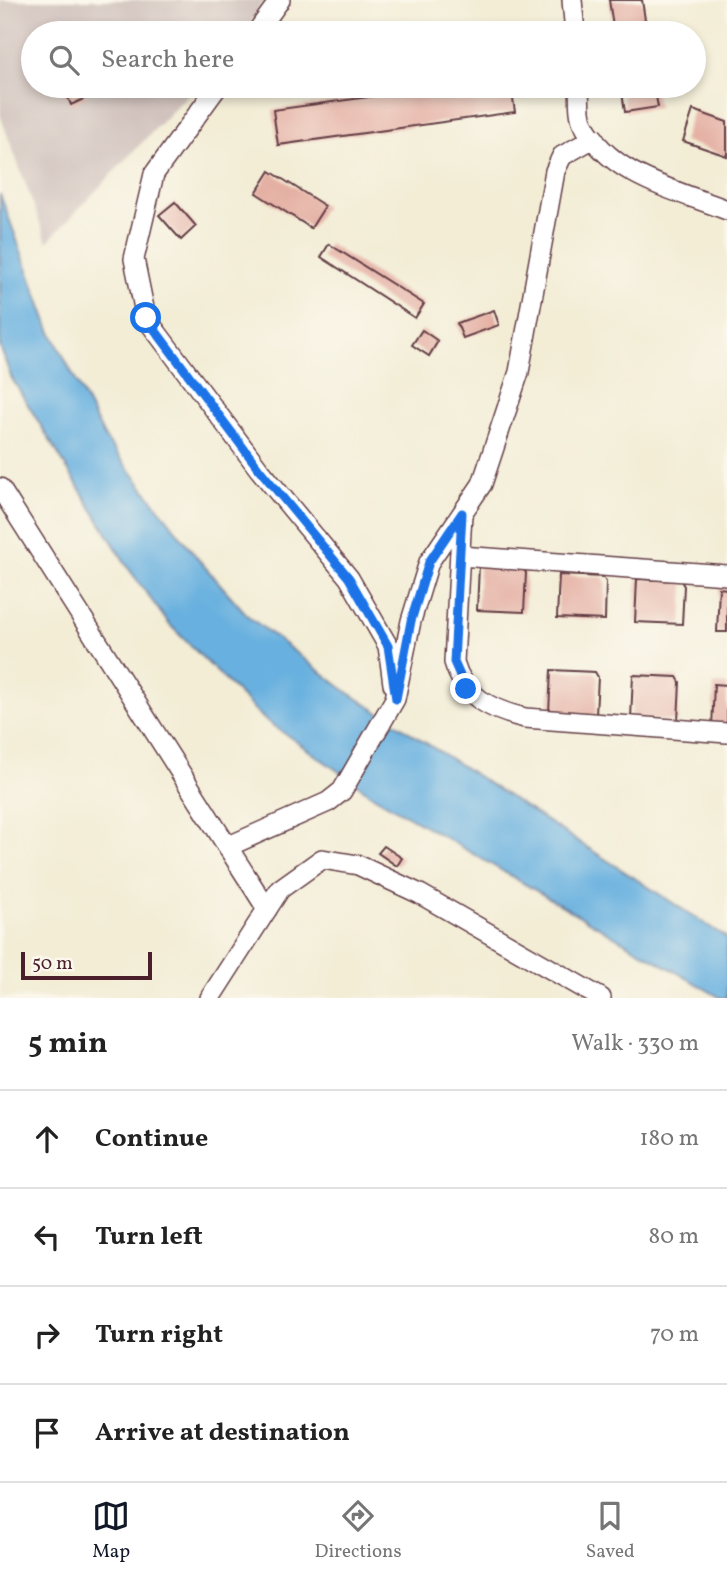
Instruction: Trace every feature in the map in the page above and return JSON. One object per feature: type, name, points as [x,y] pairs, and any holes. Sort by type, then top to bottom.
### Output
[{"type":"street","points":[[265,21],[280,0]]},
{"type":"street","points":[[572,0],[574,21]]},
{"type":"street","points":[[209,98],[154,174],[134,258],[146,318],[259,469],[349,578],[388,646],[396,699]]},
{"type":"street","points":[[580,98],[582,121],[606,156],[635,174],[727,210]]},
{"type":"street","points":[[229,846],[328,802],[342,791],[396,699],[411,621],[429,562],[482,484],[519,372],[555,171],[562,156],[594,138]]},
{"type":"street","points":[[0,488],[267,909]]},
{"type":"street","points":[[462,513],[454,662],[458,678],[477,700],[502,713],[525,718],[727,733]]},
{"type":"street","points":[[460,556],[727,575]]},
{"type":"street","points":[[210,998],[280,890],[322,859],[358,865],[420,894],[601,998]]},
{"type":"shaded area","points":[[0,0],[264,0],[252,21],[21,21],[21,98],[185,98],[47,242],[0,115]]},
{"type":"water","points":[[0,194],[50,330],[105,438],[199,560],[249,617],[346,691],[727,938],[727,998],[721,998],[375,797],[264,719],[169,624],[129,569],[11,377],[0,346]]},
{"type":"building","points":[[609,0],[642,0],[645,21],[612,21]]},
{"type":"building","points":[[68,98],[86,98],[71,105]]},
{"type":"building","points":[[361,98],[513,98],[515,112],[278,145],[273,110]]},
{"type":"building","points":[[623,98],[656,98],[658,107],[625,112]]},
{"type":"building","points":[[693,110],[727,122],[727,156],[683,141]]},
{"type":"building","points":[[270,171],[325,206],[311,228],[256,193]]},
{"type":"building","points":[[175,202],[196,226],[181,240],[159,215]]},
{"type":"building","points":[[329,244],[424,304],[415,318],[321,257]]},
{"type":"building","points":[[494,310],[499,325],[463,338],[457,323]]},
{"type":"building","points":[[422,330],[438,341],[429,356],[412,345]]},
{"type":"building","points":[[479,566],[523,568],[526,573],[524,612],[477,610]]},
{"type":"building","points":[[559,575],[603,577],[606,582],[605,620],[557,618]]},
{"type":"building","points":[[637,579],[681,581],[684,586],[682,624],[635,622]]},
{"type":"building","points":[[719,588],[727,589],[727,632],[717,632]]},
{"type":"building","points":[[551,670],[595,672],[598,677],[596,715],[549,713]]},
{"type":"building","points":[[633,675],[677,677],[680,682],[678,721],[631,719]]},
{"type":"building","points":[[714,684],[727,685],[727,728],[712,728]]},
{"type":"building","points":[[384,846],[402,858],[397,866],[378,853]]},
{"type":"route","points":[[146,318],[259,469],[349,578],[388,646],[396,699],[411,621],[429,562],[462,513],[454,662],[458,678],[466,689]]}]
